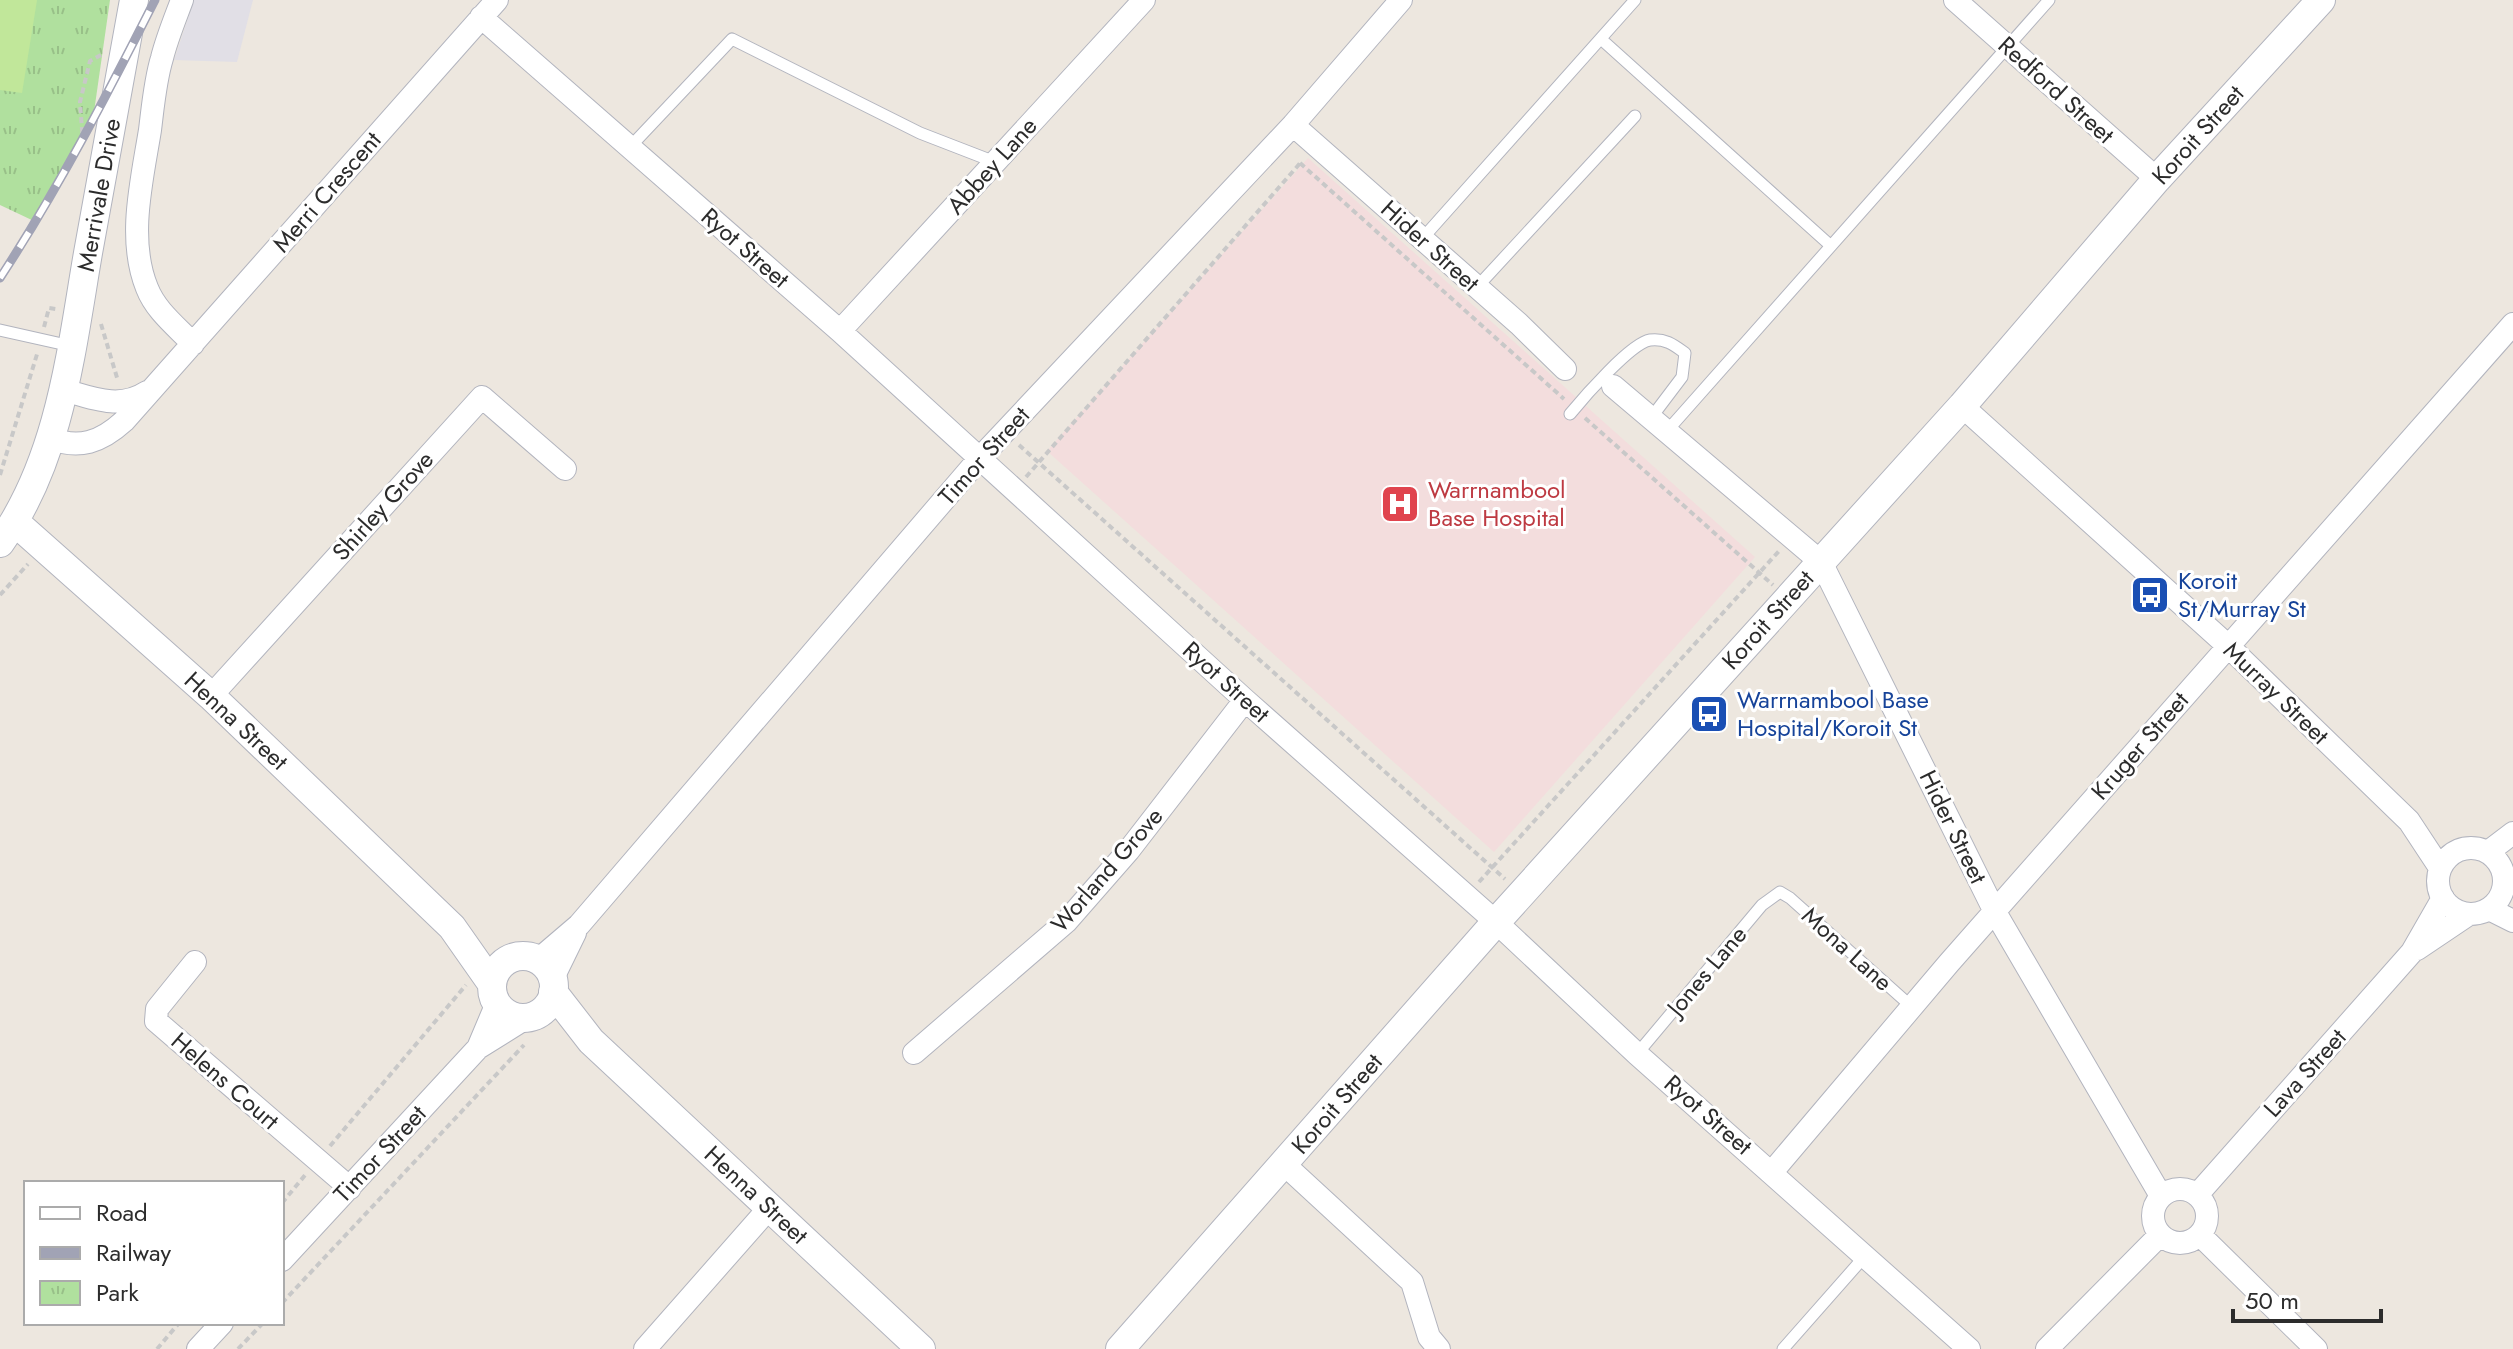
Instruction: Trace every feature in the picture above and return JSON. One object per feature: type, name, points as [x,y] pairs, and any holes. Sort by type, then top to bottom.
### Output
[{"type":"street","name":"Merrivale Drive","points":[[7,533],[39,472],[64,390],[134,0]]},
{"type":"street","points":[[182,0],[159,73],[141,197],[138,249],[146,287],[154,301],[193,344]]},
{"type":"street","name":"Merri Crescent","points":[[50,438],[74,445],[106,435],[124,421],[497,0]]},
{"type":"street","name":"Abbey Lane","points":[[840,331],[1144,0]]},
{"type":"street","name":"Timor Street","points":[[284,1258],[478,1048],[538,991],[579,925],[979,459],[1293,125],[1401,0]]},
{"type":"street","name":"Redford Street","points":[[1955,0],[2157,179]]},
{"type":"street","name":"Koroit Street","points":[[1120,1349],[1496,922],[1962,406],[2157,179],[2321,0]]},
{"type":"street","name":"Ryot Street","points":[[481,17],[840,331],[1245,700],[1496,922],[1637,1054],[1969,1349]]},
{"type":"street","name":"Hider Street","points":[[1293,125],[1565,369]]},
{"type":"street","name":"Kruger Street","points":[[1772,1172],[2227,645],[2513,324]]},
{"type":"street","name":"Merri Crescent","points":[[64,390],[112,402],[125,402],[156,385]]},
{"type":"street","name":"Hider Street","points":[[1613,386],[1821,562],[1995,912],[2161,1196]]},
{"type":"street","name":"Shirley Grove","points":[[211,696],[482,397],[565,469]]},
{"type":"street","name":"Murray Street","points":[[1962,406],[2227,645],[2409,821],[2440,868]]},
{"type":"street","name":"Henna Street","points":[[7,533],[43,547],[211,696],[452,927],[538,991],[921,1349]]},
{"type":"street","name":"Worland Grove","points":[[914,1053],[1066,922],[1129,850],[1245,700]]},
{"type":"street","name":"Murray Street","points":[[2409,821],[2458,850]]},
{"type":"street","points":[[2479,911],[2502,893],[2513,833]]},
{"type":"street","points":[[2504,869],[2468,848],[2458,850],[2440,868],[2439,888],[2450,906],[2513,921]]},
{"type":"street","name":"Lava Street","points":[[2197,1195],[2412,952],[2443,898]]},
{"type":"street","name":"Lava Street","points":[[2412,952],[2479,911]]},
{"type":"street","name":"Henna Street","points":[[452,927],[490,985]]},
{"type":"street","name":"Helens Court","points":[[195,962],[157,1009],[156,1021],[350,1188]]},
{"type":"street","points":[[497,970],[538,991],[509,1014],[490,985],[497,970]]},
{"type":"street","name":"Timor Street","points":[[478,1048],[490,985]]},
{"type":"street","points":[[1285,1165],[1412,1282],[1429,1337],[1439,1349]]},
{"type":"street","points":[[2183,1189],[2197,1195],[2207,1214],[2200,1235],[2185,1243],[2176,1243],[2160,1235],[2153,1220],[2153,1211],[2161,1196],[2183,1189]]},
{"type":"street","points":[[645,1349],[770,1207]]},
{"type":"street","points":[[2047,1349],[2160,1235]]},
{"type":"street","points":[[2200,1235],[2316,1349]]},
{"type":"street","points":[[198,1349],[220,1325]]},
{"type":"lane","points":[[1422,239],[1635,0]]},
{"type":"lane","points":[[1659,424],[1831,246],[2049,0]]},
{"type":"lane","points":[[630,147],[732,39],[920,133],[995,162]]},
{"type":"lane","points":[[1601,39],[1831,246]]},
{"type":"lane","points":[[1477,287],[1635,116]]},
{"type":"lane","points":[[0,330],[72,346]]},
{"type":"lane","points":[[1572,411],[1625,356],[1648,340],[1671,342],[1685,353],[1682,377],[1659,424]]},
{"type":"lane","name":"Mona Lane","points":[[1780,892],[1912,1007]]},
{"type":"lane","name":"Jones Lane","points":[[1637,1054],[1762,905],[1780,892]]},
{"type":"lane","points":[[1783,1349],[1865,1256]]},
{"type":"path","points":[[1014,491],[1316,145]]},
{"type":"path","points":[[1300,163],[1572,411],[1788,599]]},
{"type":"path","points":[[0,475],[49,308],[78,313]]},
{"type":"path","points":[[1004,432],[1522,894]]},
{"type":"path","points":[[1467,896],[1791,537]]},
{"type":"path","points":[[0,595],[43,547]]},
{"type":"path","points":[[284,1201],[318,1161],[490,985]]},
{"type":"path","points":[[284,1301],[538,991]]},
{"type":"path","points":[[157,1349],[177,1325]]},
{"type":"path","points":[[238,1349],[261,1325]]},
{"type":"shaded area","points":[[194,0],[253,0],[237,62],[174,60]]},
{"type":"shaded area","name":"Warrnambool Base Hospital","points":[[1308,158],[1755,557],[1494,852],[1047,451]]},
{"type":"green space","points":[[0,0],[110,0],[94,112],[36,222],[0,205]]},
{"type":"green space","points":[[0,0],[37,0],[22,93],[0,90]]},
{"type":"railway","points":[[0,278],[81,141],[155,0]]},
{"type":"place","name":"Warrnambool Base Hospital","points":[[1400,504]]},
{"type":"place","name":"Koroit St/Murray St","points":[[2150,595]]},
{"type":"place","name":"Warrnambool Base Hospital/Koroit St","points":[[1709,714]]}]
